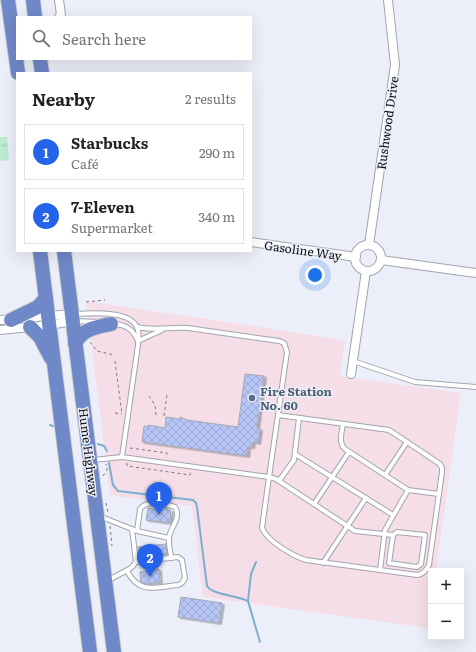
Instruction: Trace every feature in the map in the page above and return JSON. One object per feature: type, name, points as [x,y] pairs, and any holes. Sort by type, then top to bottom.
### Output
[{"type":"highway","points":[[8,0],[16,58]]},
{"type":"highway","points":[[33,0],[35,16]]},
{"type":"highway","points":[[16,60],[18,72]]},
{"type":"highway","points":[[40,60],[42,72]]},
{"type":"highway","name":"Hume Highway","points":[[40,252],[90,652]]},
{"type":"highway","name":"Hume Highway","points":[[64,252],[72,318],[82,341],[90,461],[103,518],[106,582],[114,652]]},
{"type":"highway","points":[[6,320],[38,307],[46,298]]},
{"type":"highway","points":[[82,341],[79,336],[85,331],[111,324]]},
{"type":"highway","points":[[30,327],[40,337],[54,363]]},
{"type":"street","points":[[59,0],[60,16]]},
{"type":"street","name":"Rushwood Drive","points":[[370,245],[395,65],[388,0]]},
{"type":"street","name":"Gasoline Way","points":[[252,242],[356,257]]},
{"type":"street","points":[[370,245],[374,246],[380,252],[381,260],[378,267],[366,271],[357,265],[356,257],[356,253],[362,247],[370,245]]},
{"type":"street","points":[[381,260],[476,273]]},
{"type":"street","points":[[351,374],[366,271]]},
{"type":"street","points":[[6,320],[49,321],[72,318]]},
{"type":"street","points":[[0,330],[30,327],[49,321]]},
{"type":"lane","points":[[72,318],[97,313],[117,315],[128,318],[139,331],[122,456]]},
{"type":"lane","points":[[72,318],[120,324],[129,328],[138,341]]},
{"type":"lane","points":[[137,327],[150,330],[188,328],[279,341],[284,343],[287,352],[269,477],[262,528],[264,534],[298,557],[306,560],[417,575],[426,571],[429,565],[442,472],[440,464],[389,430],[278,415]]},
{"type":"lane","points":[[138,341],[168,328]]},
{"type":"lane","points":[[353,360],[415,382],[476,387]]},
{"type":"lane","points":[[280,482],[294,460],[299,418]]},
{"type":"lane","points":[[343,424],[341,442],[342,447],[408,490],[439,494]]},
{"type":"lane","points":[[385,475],[407,442]]},
{"type":"lane","points":[[314,504],[349,452]]},
{"type":"lane","points":[[295,454],[393,515]]},
{"type":"lane","points":[[90,461],[122,456],[269,477],[280,482],[355,531],[393,535],[397,532],[425,535],[420,566],[417,567],[389,563],[393,535]]},
{"type":"lane","points":[[380,570],[384,530],[408,490]]},
{"type":"lane","points":[[323,562],[366,498]]},
{"type":"lane","points":[[137,531],[140,509],[142,506],[150,503],[162,505]]},
{"type":"lane","points":[[168,506],[175,507],[177,512],[175,524],[169,538],[171,558]]},
{"type":"lane","points":[[103,518],[137,531],[169,538]]},
{"type":"lane","points":[[132,529],[136,562]]},
{"type":"lane","points":[[106,582],[127,571],[136,562],[178,557],[182,560],[185,578],[182,583],[149,588],[136,584],[127,571]]},
{"type":"path","points":[[86,302],[105,300]]},
{"type":"path","points":[[82,341],[97,351],[114,355]]},
{"type":"path","points":[[115,361],[122,414]]},
{"type":"path","points":[[164,416],[167,395]]},
{"type":"path","points":[[149,396],[155,407],[156,415]]},
{"type":"path","points":[[115,413],[124,414]]},
{"type":"path","points":[[129,448],[167,453],[167,458]]},
{"type":"path","points":[[128,460],[127,466],[190,475],[191,470]]},
{"type":"path","points":[[104,481],[103,474],[107,470],[106,462]]},
{"type":"path","points":[[106,501],[103,518],[112,546]]},
{"type":"shaded area","points":[[86,301],[345,340],[340,376],[461,393],[436,568],[428,568],[428,628],[203,597],[192,506],[110,495]]},
{"type":"green space","points":[[0,137],[7,137],[9,160],[0,161]]},
{"type":"building","points":[[245,374],[264,376],[257,428],[260,429],[258,443],[253,442],[252,447],[248,447],[247,456],[142,442],[144,426],[148,427],[148,425],[165,428],[166,417],[179,419],[180,417],[187,420],[238,427]]},
{"type":"building","points":[[165,507],[167,510],[171,511],[170,523],[146,520],[148,508],[162,510]]},
{"type":"building","points":[[166,544],[167,553],[139,556],[138,547]]},
{"type":"building","points":[[159,569],[160,582],[146,584],[141,582],[140,572]]},
{"type":"building","points":[[181,597],[222,603],[219,623],[178,617]]},
{"type":"waterway","points":[[98,444],[104,446],[107,451]]},
{"type":"waterway","points":[[109,463],[113,485],[118,491],[193,500],[196,503],[207,586],[219,593],[248,601],[260,642]]},
{"type":"waterway","points":[[248,601],[251,574],[256,562]]},
{"type":"place","name":"Fire Station No. 60","points":[[252,398]]},
{"type":"place","name":"Starbucks","points":[[159,515]]},
{"type":"place","name":"7-Eleven","points":[[150,577]]}]
